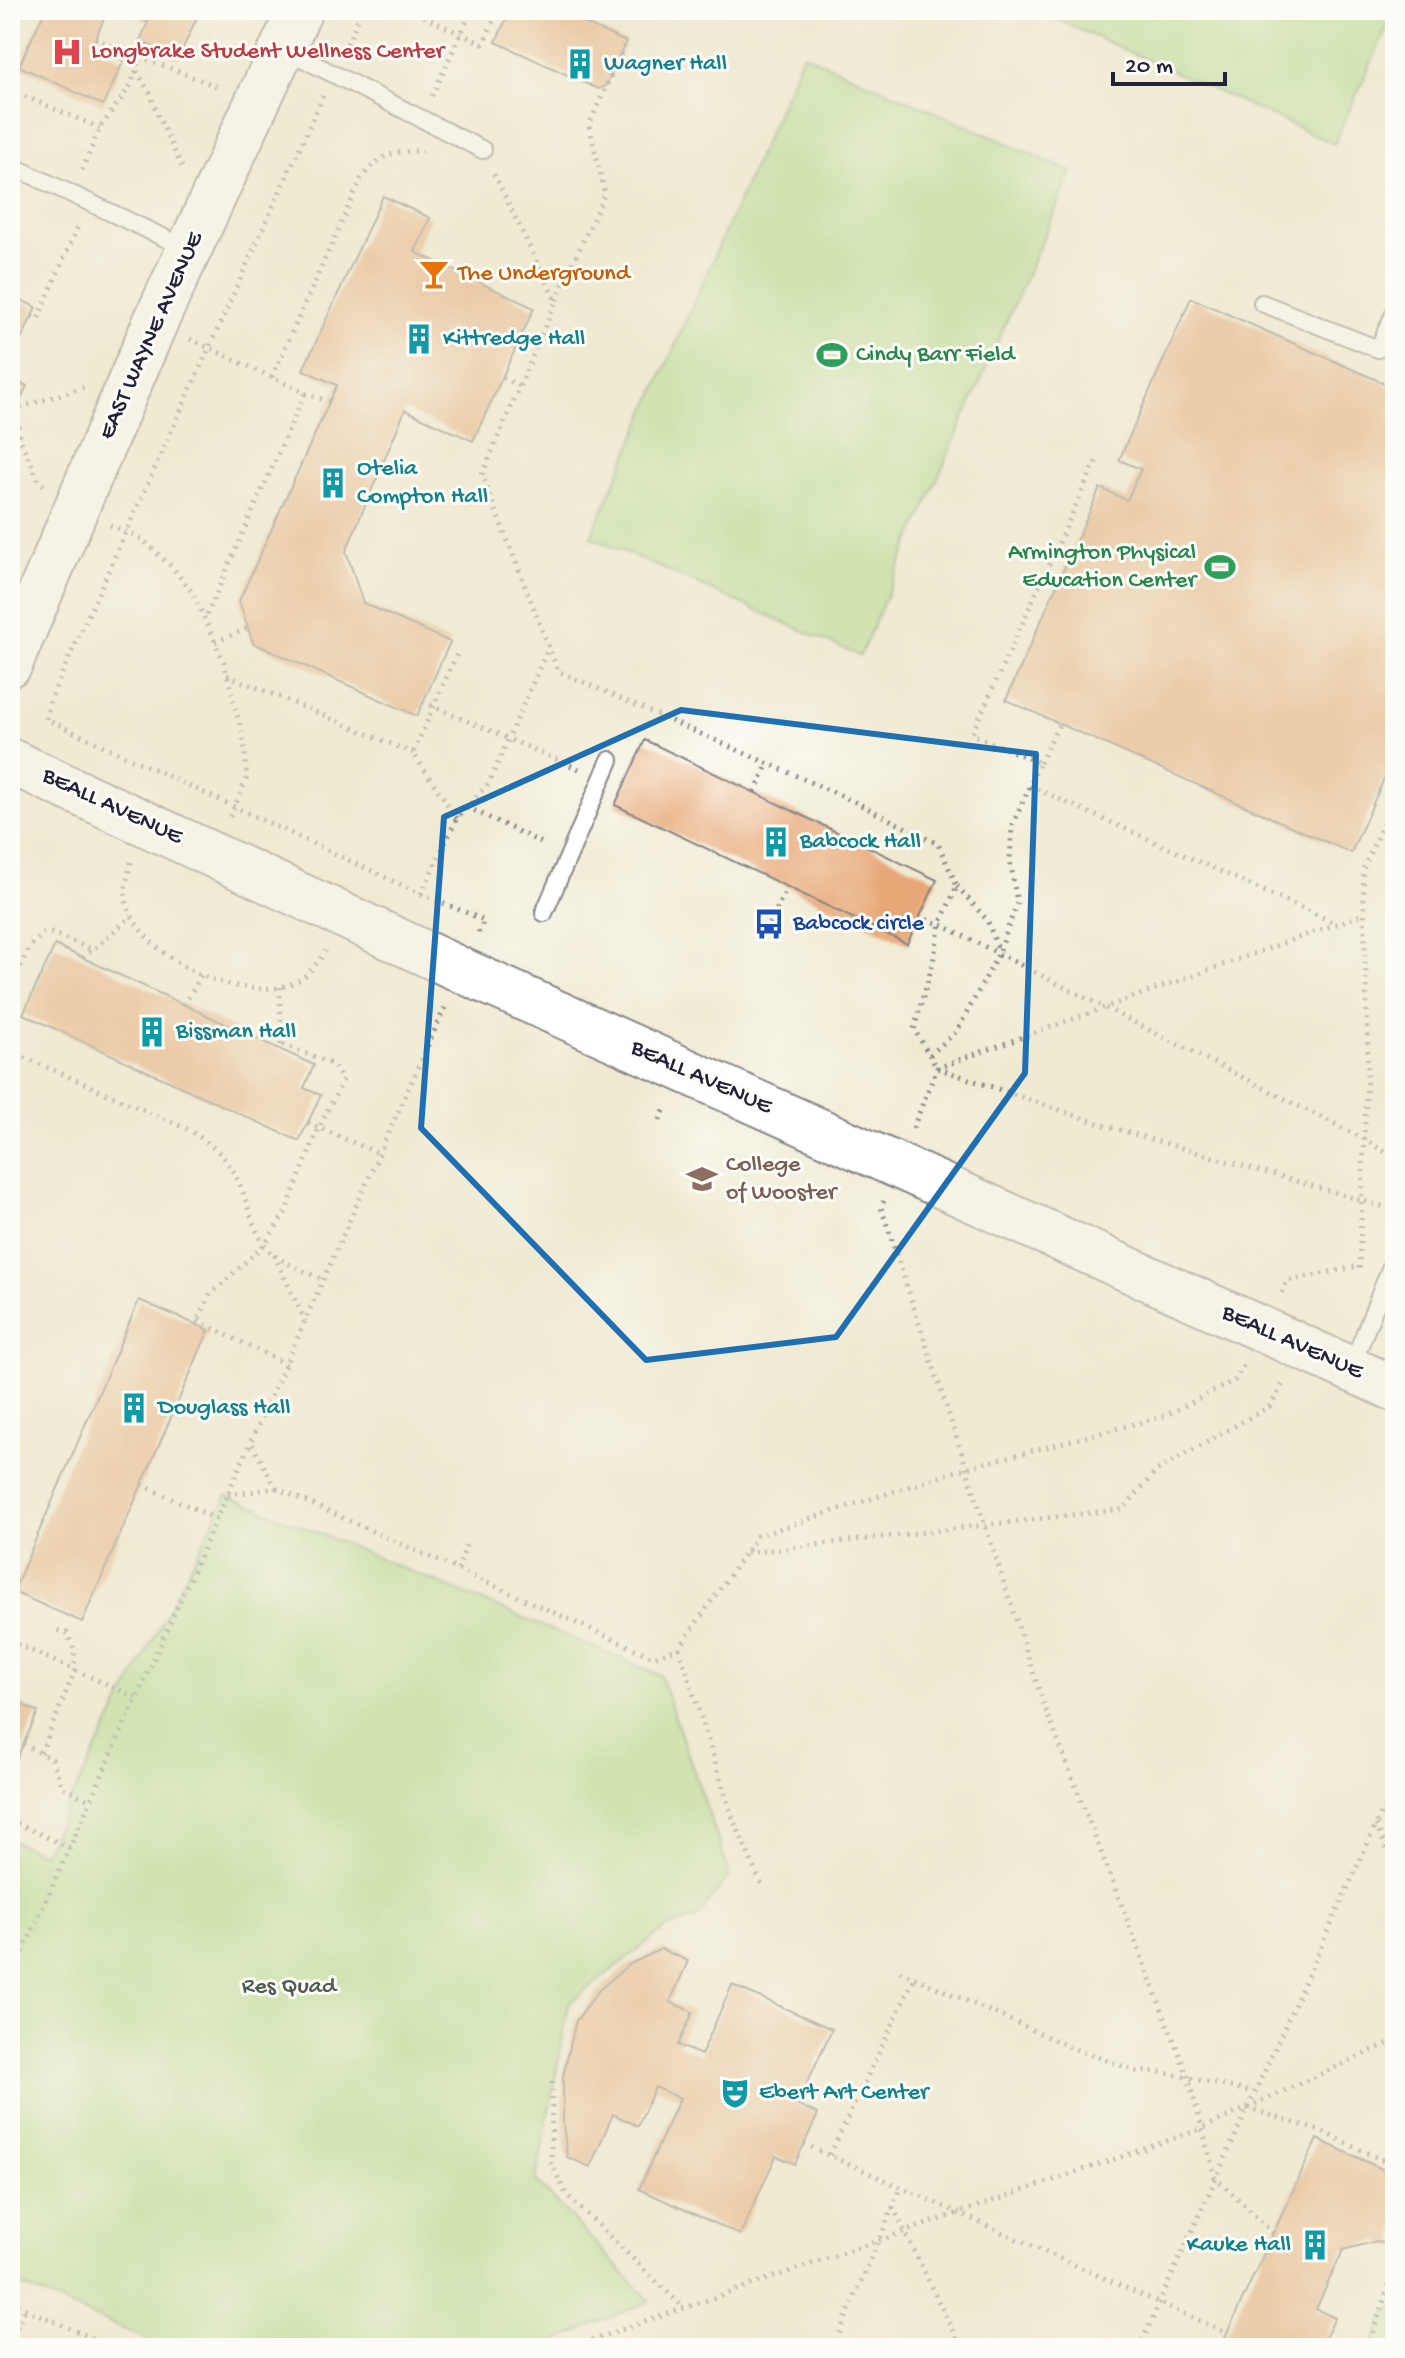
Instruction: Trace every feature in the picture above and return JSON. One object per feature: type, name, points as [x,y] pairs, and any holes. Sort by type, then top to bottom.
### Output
[{"type":"street","name":"EAST WAYNE AVENUE","points":[[10,664],[155,323],[292,29]]},
{"type":"street","name":"BEALL AVENUE","points":[[10,761],[461,970],[1395,1389]]},
{"type":"lane","points":[[292,29],[333,74],[483,150]]},
{"type":"lane","points":[[10,165],[190,249]]},
{"type":"lane","points":[[1262,303],[1378,349],[1395,312]]},
{"type":"lane","points":[[544,913],[610,760]]},
{"type":"lane","points":[[1350,1369],[1395,1256]]},
{"type":"path","points":[[10,1981],[484,920],[421,894],[46,719],[50,700],[362,10]]},
{"type":"path","points":[[409,10],[483,44],[498,10]]},
{"type":"path","points":[[422,119],[472,10]]},
{"type":"path","points":[[95,39],[258,104]]},
{"type":"path","points":[[626,42],[589,125],[605,193],[482,475],[558,671],[851,800],[938,844],[957,886],[987,920],[999,953]]},
{"type":"path","points":[[140,56],[136,70],[150,93],[185,172]]},
{"type":"path","points":[[10,90],[100,128]]},
{"type":"path","points":[[272,377],[361,179],[376,159],[406,151],[483,150],[556,301]]},
{"type":"path","points":[[155,323],[329,402]]},
{"type":"path","points":[[503,378],[520,386]]},
{"type":"path","points":[[120,406],[84,387],[16,409],[20,439],[40,483],[142,539],[172,567],[193,593],[227,675],[244,741],[247,778],[214,855]]},
{"type":"path","points":[[205,620],[305,393]]},
{"type":"path","points":[[1040,763],[972,734],[1097,459]]},
{"type":"path","points":[[215,642],[248,628]]},
{"type":"path","points":[[421,894],[457,818],[489,783],[549,646]]},
{"type":"path","points":[[413,753],[459,649]]},
{"type":"path","points":[[227,675],[413,753],[457,818]]},
{"type":"path","points":[[423,702],[602,779]]},
{"type":"path","points":[[930,1055],[957,1031],[999,953],[1017,903],[1010,860],[1012,826],[1059,724]]},
{"type":"path","points":[[755,792],[768,763]]},
{"type":"path","points":[[1030,786],[1337,924]]},
{"type":"path","points":[[1358,1279],[1368,1050],[1363,869],[1395,796]]},
{"type":"path","points":[[467,807],[569,856]]},
{"type":"path","points":[[131,861],[124,888],[132,916],[144,933],[168,955],[202,974],[230,986],[280,987],[294,983],[311,970],[327,949]]},
{"type":"path","points":[[957,886],[940,924],[914,1029],[937,1068],[1106,1126],[1395,1210]]},
{"type":"path","points":[[769,924],[788,887]]},
{"type":"path","points":[[1273,2233],[1215,2177],[1188,2077],[1044,1705],[881,1207],[937,1068],[1364,914]]},
{"type":"path","points":[[83,958],[132,916]]},
{"type":"path","points":[[919,917],[940,924],[1108,1007],[1395,1158]]},
{"type":"path","points":[[10,988],[29,948],[43,933],[52,933],[93,950]]},
{"type":"path","points":[[184,1005],[202,974]]},
{"type":"path","points":[[280,987],[282,1047],[332,1064],[343,1080],[319,1128],[285,1213],[265,1244],[210,1295],[197,1323],[286,1364]]},
{"type":"path","points":[[10,1051],[185,1128],[210,1143],[234,1170],[250,1217],[274,1254],[305,1321]]},
{"type":"path","points":[[660,1120],[668,1101]]},
{"type":"path","points":[[308,1123],[380,1154]]},
{"type":"path","points":[[274,1254],[323,1280]]},
{"type":"path","points":[[227,1495],[276,1488],[653,1657],[679,1648],[757,1536],[966,1468],[1165,1416],[1235,1380],[1266,1331],[1287,1281],[1359,1266]]},
{"type":"path","points":[[745,1553],[1124,1509],[1156,1471],[1270,1406],[1284,1382]]},
{"type":"path","points":[[251,1442],[276,1488]]},
{"type":"path","points":[[142,1485],[217,1519]]},
{"type":"path","points":[[458,1570],[466,1545]]},
{"type":"path","points":[[41,1753],[75,1670],[74,1649],[67,1633],[53,1629]]},
{"type":"path","points":[[10,1641],[137,1698]]},
{"type":"path","points":[[679,1648],[732,1816],[762,1886]]},
{"type":"path","points":[[23,1744],[52,1759],[62,1787],[91,1801]]},
{"type":"path","points":[[1139,2348],[1395,1783]]},
{"type":"path","points":[[10,1820],[70,1848]]},
{"type":"path","points":[[1376,1825],[1395,1868]]},
{"type":"path","points":[[900,1971],[1077,2050],[1136,2071],[1162,2072],[1253,2092]]},
{"type":"path","points":[[830,2155],[915,1977]]},
{"type":"path","points":[[569,2348],[1201,2129],[1395,2040]]},
{"type":"path","points":[[552,2082],[551,2163],[566,2194],[684,2308]]},
{"type":"path","points":[[1246,2108],[1323,2132],[1395,2166]]},
{"type":"path","points":[[804,2144],[1227,2333]]},
{"type":"path","points":[[1381,2160],[1395,2156]]},
{"type":"path","points":[[833,2348],[901,2188]]},
{"type":"path","points":[[892,2206],[961,2348]]},
{"type":"path","points":[[1368,2348],[1389,2285],[1395,2288]]},
{"type":"path","points":[[10,2302],[113,2347]]},
{"type":"path","points":[[10,2342],[25,2309]]},
{"type":"path","points":[[89,2348],[113,2347]]},
{"type":"highlighted area","points":[[681,710],[1036,754],[1025,1073],[836,1337],[646,1360],[421,1128],[444,817]]},
{"type":"green space","points":[[1036,10],[1395,10],[1334,144]]},
{"type":"green space","name":"Cindy Barr Field","points":[[803,54],[1072,172],[860,656],[591,537]]},
{"type":"green space","name":"Res Quad","points":[[227,1495],[660,1675],[730,1874],[698,1917],[666,1928],[569,2003],[536,2181],[650,2301],[538,2348],[168,2348],[10,2281],[10,1840],[43,1854]]},
{"type":"green space","points":[[1395,2307],[1395,2348],[1371,2348],[1388,2310]]},
{"type":"building","name":"Longbrake Student Wellness Center","points":[[45,10],[108,10],[92,45],[124,60],[103,105],[19,66]]},
{"type":"building","name":"Longbrake Student Wellness Center","points":[[121,10],[194,10],[199,13],[178,59],[140,41],[148,22]]},
{"type":"building","name":"Wagner Hall","points":[[510,10],[590,10],[584,23],[626,42],[606,86],[598,89],[496,42]]},
{"type":"building","points":[[383,196],[430,218],[415,252],[534,308],[473,441],[405,410],[346,551],[363,603],[450,642],[417,716],[253,643],[239,601],[337,385],[303,370]]},
{"type":"building","points":[[10,295],[36,307],[10,365]]},
{"type":"building","name":"Armington Physical Education Center","points":[[1191,298],[1395,388],[1395,754],[1351,853],[1006,700],[1100,488],[1127,500],[1141,469],[1119,460]]},
{"type":"building","points":[[10,378],[27,386],[10,423]]},
{"type":"building","name":"Babcock Hall","points":[[645,740],[937,880],[907,944],[615,805]]},
{"type":"building","name":"Bissman Hall","points":[[55,945],[314,1065],[304,1088],[321,1095],[299,1141],[23,1014]]},
{"type":"building","name":"Douglass Hall","points":[[139,1300],[209,1330],[82,1622],[13,1592]]},
{"type":"building","points":[[10,1699],[38,1712],[10,1773]]},
{"type":"building","name":"Ebert Art Center","points":[[661,1949],[688,1961],[670,2002],[693,2012],[678,2045],[701,2055],[732,1985],[832,2029],[797,2105],[818,2114],[795,2164],[776,2156],[740,2235],[639,2189],[680,2098],[655,2087],[638,2126],[613,2114],[590,2167],[567,2157],[563,2076],[576,2021],[599,1990],[628,1965]]},
{"type":"building","name":"Kauke Hall","points":[[1317,2139],[1395,2175],[1395,2249],[1377,2241],[1343,2250],[1316,2309],[1335,2318],[1320,2348],[1220,2348]]},
{"type":"place","name":"Longbrake Student Wellness Center","points":[[67,52]]},
{"type":"place","name":"Wagner Hall","points":[[580,64]]},
{"type":"place","name":"The Underground","points":[[434,274]]},
{"type":"place","name":"Kittredge Hall","points":[[419,339]]},
{"type":"place","name":"Cindy Barr Field","points":[[832,355]]},
{"type":"place","name":"Otelia Compton Hall","points":[[333,483]]},
{"type":"place","name":"Armington Physical Education Center","points":[[1220,567]]},
{"type":"place","name":"Babcock Hall","points":[[776,842]]},
{"type":"place","name":"Babcock circle","points":[[769,924]]},
{"type":"place","name":"Bissman Hall","points":[[152,1032]]},
{"type":"place","name":"College of Wooster","points":[[702,1179]]},
{"type":"place","name":"Douglass Hall","points":[[134,1408]]},
{"type":"place","name":"Ebert Art Center","points":[[735,2093]]},
{"type":"place","name":"Kauke Hall","points":[[1315,2245]]}]
